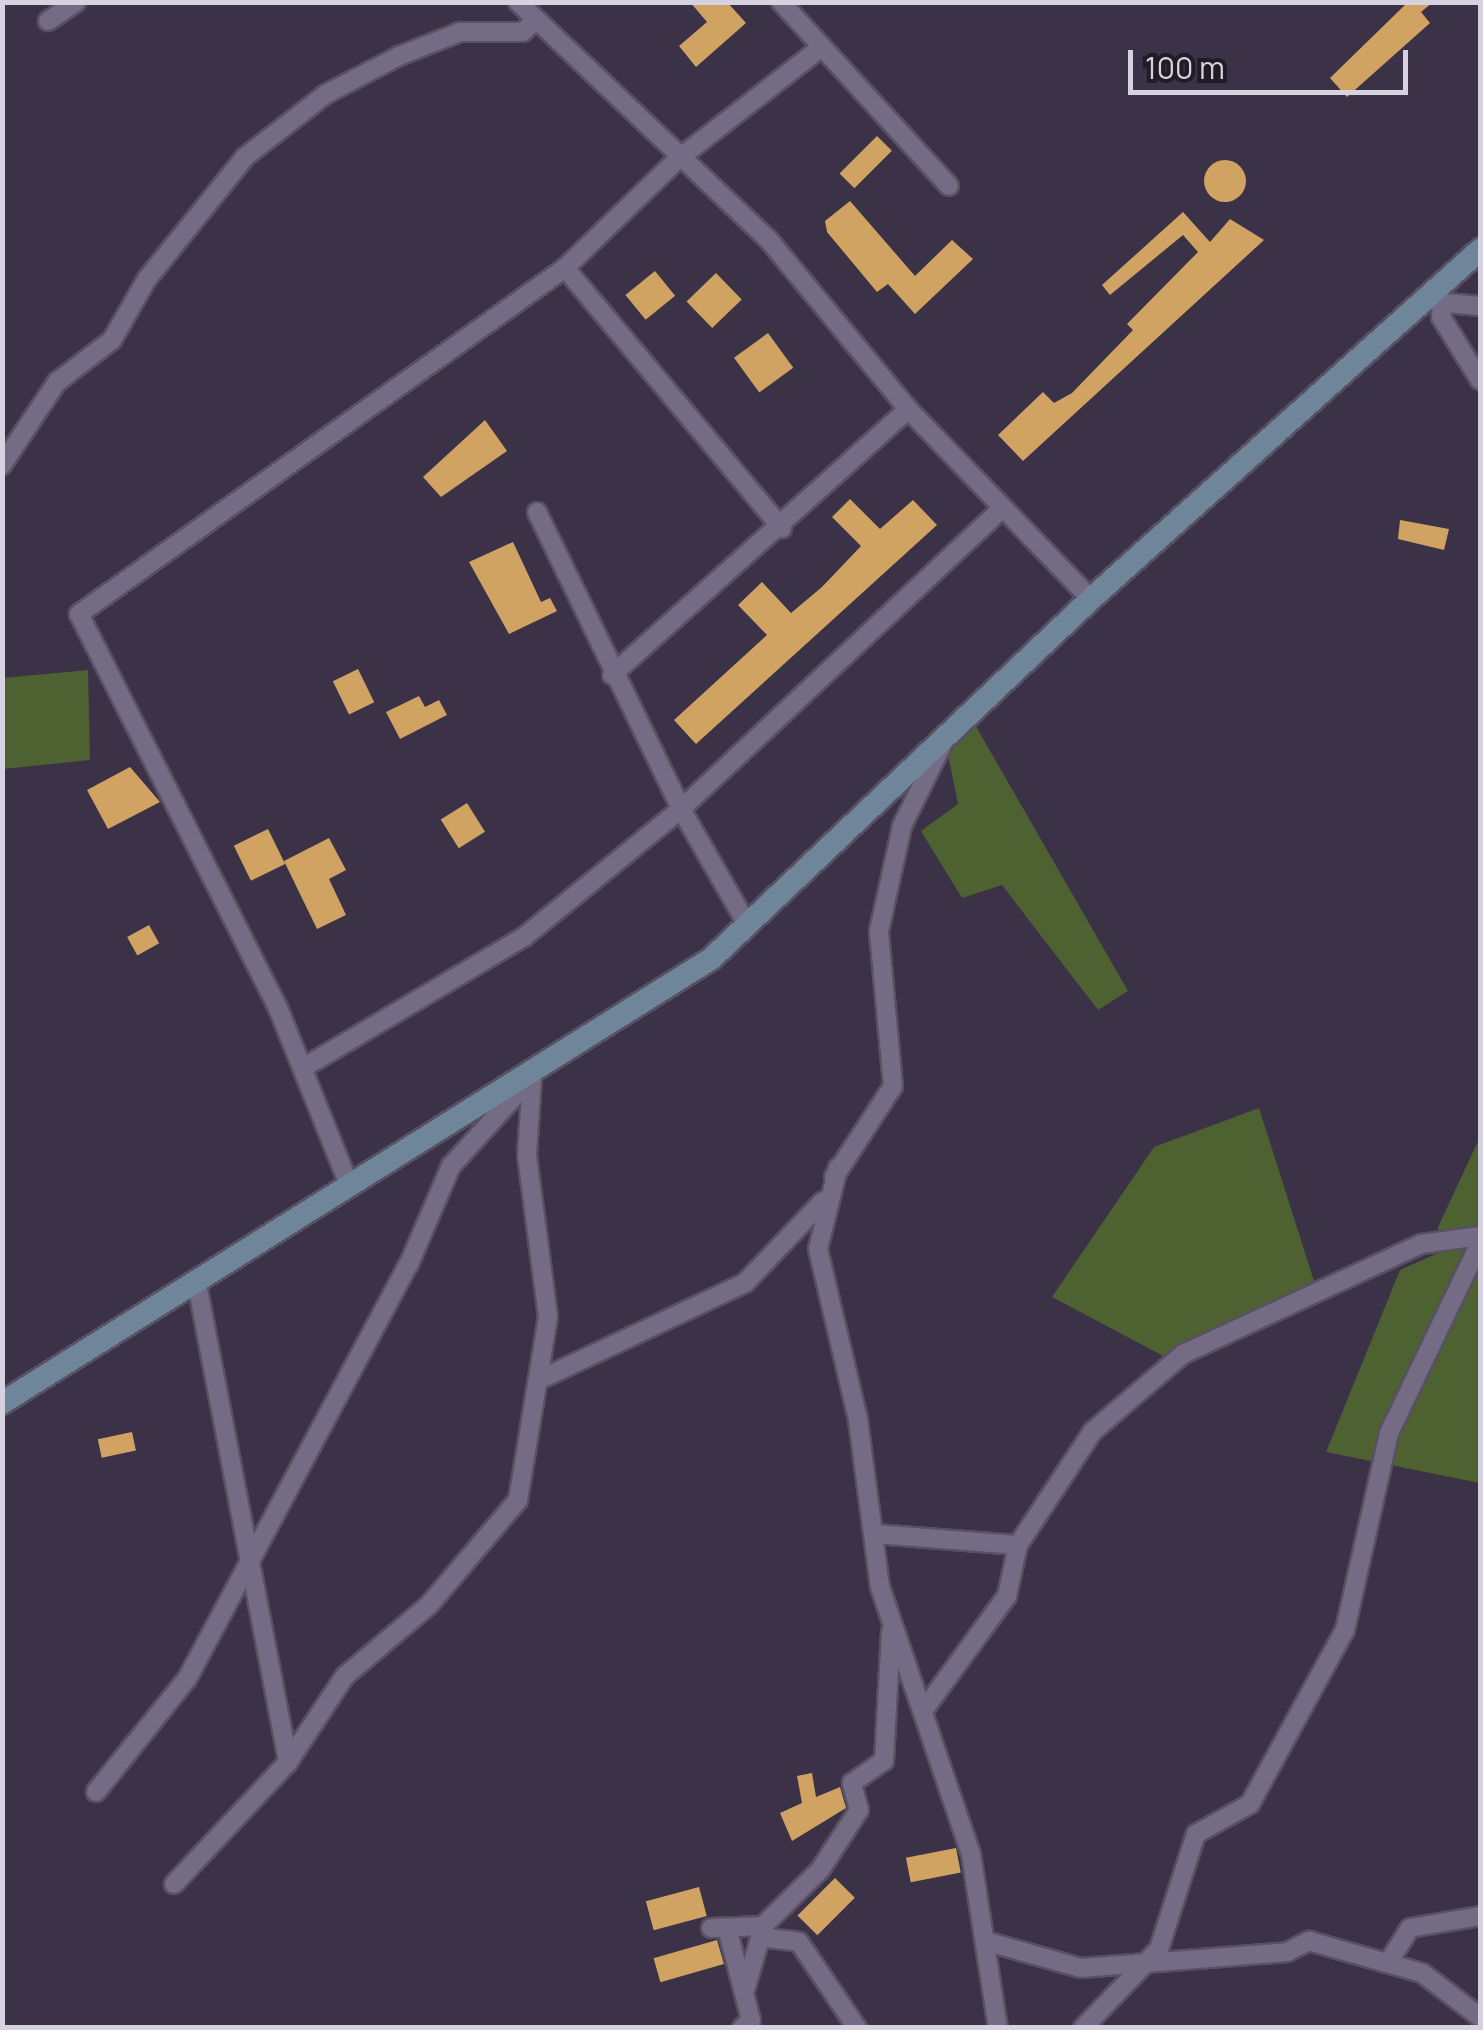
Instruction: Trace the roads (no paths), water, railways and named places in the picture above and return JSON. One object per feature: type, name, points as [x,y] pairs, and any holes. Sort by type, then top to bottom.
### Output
[{"type":"street","points":[[48,20],[76,2]]},
{"type":"street","points":[[518,2],[678,160],[768,238],[908,409],[1091,599]]},
{"type":"street","points":[[781,2],[949,186]]},
{"type":"street","points":[[2,465],[57,382],[112,340],[147,278],[245,157],[326,94],[399,56],[460,32],[523,32],[536,20]]},
{"type":"street","points":[[350,1187],[304,1068],[79,614],[564,268],[678,160],[822,47]]},
{"type":"street","points":[[2,1404],[648,1006],[748,926],[1091,599],[1436,301],[1480,250]]},
{"type":"street","points":[[564,268],[782,528]]},
{"type":"street","points":[[1436,301],[1480,306]]},
{"type":"street","points":[[1436,301],[1441,317],[1480,380]]},
{"type":"street","points":[[612,675],[782,528],[908,409]]},
{"type":"street","points":[[304,1068],[524,937],[681,810],[1003,508]]},
{"type":"street","points":[[536,512],[681,810],[748,926]]},
{"type":"street","points":[[545,1377],[746,1283],[816,1216],[838,1168],[894,1086],[879,931],[902,826],[945,740]]},
{"type":"street","points":[[174,1884],[288,1762],[345,1676],[429,1605],[518,1500],[545,1377],[548,1317],[527,1155],[532,1077]]},
{"type":"street","points":[[96,1792],[187,1680],[451,1166],[532,1077]]},
{"type":"street","points":[[744,1995],[762,1932],[820,1870],[859,1810],[852,1783],[884,1760],[891,1625],[818,1250],[838,1168]]},
{"type":"street","points":[[926,1707],[1008,1596],[1018,1545],[1093,1431],[1183,1354],[1421,1244],[1480,1239],[1389,1434],[1344,1630],[1250,1804],[1196,1834],[1159,1949],[1083,2028]]},
{"type":"street","points":[[197,1284],[244,1506],[245,1568],[288,1762]]},
{"type":"street","points":[[875,1534],[1018,1545]]},
{"type":"street","points":[[891,1625],[926,1707],[971,1854],[998,2028]]},
{"type":"street","points":[[1388,1964],[1410,1928],[1480,1916]]},
{"type":"street","points":[[742,2028],[750,2020],[719,1928],[762,1932],[799,1942],[857,2028]]},
{"type":"street","points":[[985,1941],[1081,1968],[1142,1967],[1287,1952],[1309,1940],[1422,1973],[1480,2017]]}]
